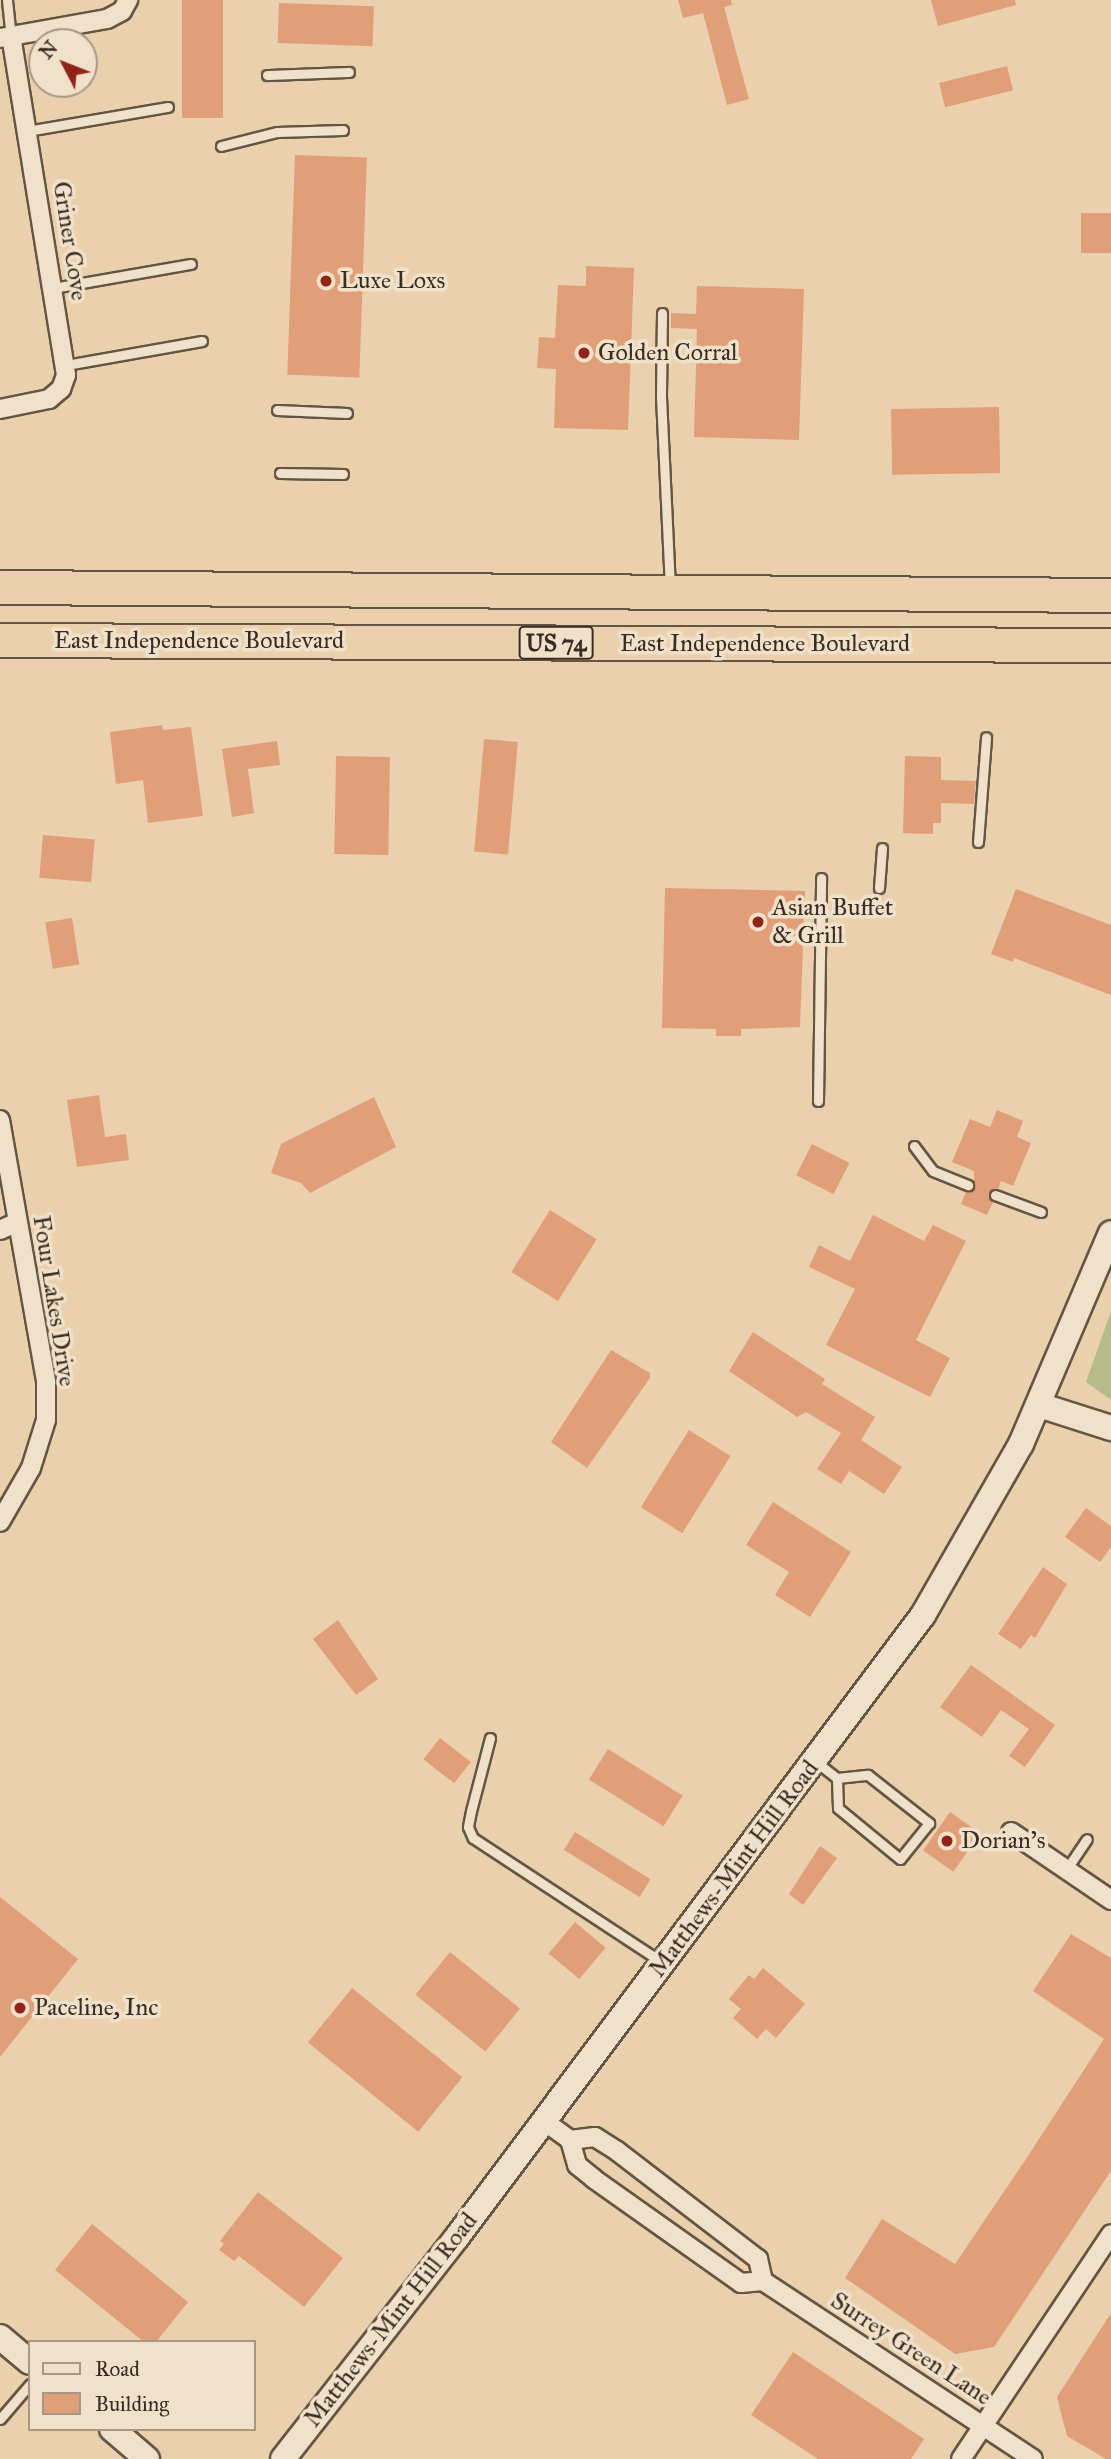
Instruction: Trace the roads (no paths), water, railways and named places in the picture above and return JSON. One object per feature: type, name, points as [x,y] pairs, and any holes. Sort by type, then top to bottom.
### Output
[{"type":"highway","points":[[0,582],[66,589]]},
{"type":"highway","name":"East Independence Boulevard","points":[[0,587],[1111,595]]},
{"type":"highway","name":"East Independence Boulevard","points":[[0,640],[1111,645]]},
{"type":"main road","name":"Matthews-Mint Hill Road","points":[[283,2459],[544,2121],[923,1615],[962,1553],[1039,1405],[1111,1233]]},
{"type":"main road","points":[[1039,1405],[1111,1428]]},
{"type":"main road","points":[[0,2337],[28,2360]]},
{"type":"main road","points":[[114,2431],[147,2459]]},
{"type":"street","points":[[6,37],[107,19],[122,11],[128,0]]},
{"type":"street","name":"Griner Cove","points":[[6,37],[27,131],[66,365]]},
{"type":"street","points":[[0,409],[49,399],[61,389],[66,365]]},
{"type":"street","name":"Four Lakes Drive","points":[[0,1120],[8,1226],[46,1382],[46,1420],[31,1468],[0,1521]]},
{"type":"street","points":[[1011,1832],[1111,1900]]},
{"type":"street","name":"Surrey Green Lane","points":[[544,2121],[570,2140],[577,2165],[594,2179],[741,2283],[762,2281],[1033,2459]]},
{"type":"street","points":[[570,2140],[596,2137],[617,2151],[758,2259],[762,2281]]},
{"type":"street","points":[[961,2459],[1111,2234]]},
{"type":"lane","points":[[6,37],[7,0]]},
{"type":"lane","points":[[267,75],[349,72]]},
{"type":"lane","points":[[27,131],[168,107]]},
{"type":"lane","points":[[221,145],[277,132],[343,130]]},
{"type":"lane","points":[[53,288],[191,264]]},
{"type":"lane","points":[[662,313],[661,397],[670,592]]},
{"type":"lane","points":[[66,365],[202,341]]},
{"type":"lane","points":[[276,410],[347,413]]},
{"type":"lane","points":[[280,473],[342,474]]},
{"type":"lane","points":[[978,842],[986,737]]},
{"type":"lane","points":[[879,888],[882,848]]},
{"type":"lane","points":[[818,1101],[821,878]]},
{"type":"lane","points":[[914,1146],[933,1171],[968,1185]]},
{"type":"lane","points":[[995,1195],[1041,1212]]},
{"type":"lane","points":[[490,1738],[468,1827],[473,1838],[663,1963]]},
{"type":"lane","points":[[815,1761],[837,1778],[868,1775],[929,1823],[900,1859],[838,1808],[837,1778]]},
{"type":"lane","points":[[1066,1870],[1087,1839]]},
{"type":"lane","points":[[0,2419],[28,2386]]},
{"type":"place","name":"Luxe Loxs","points":[[326,281]]},
{"type":"place","name":"Golden Corral","points":[[584,353]]},
{"type":"place","name":"Asian Buffet & Grill","points":[[758,922]]},
{"type":"place","name":"Dorian's","points":[[947,1841]]},
{"type":"place","name":"Paceline, Inc","points":[[20,2008]]}]
